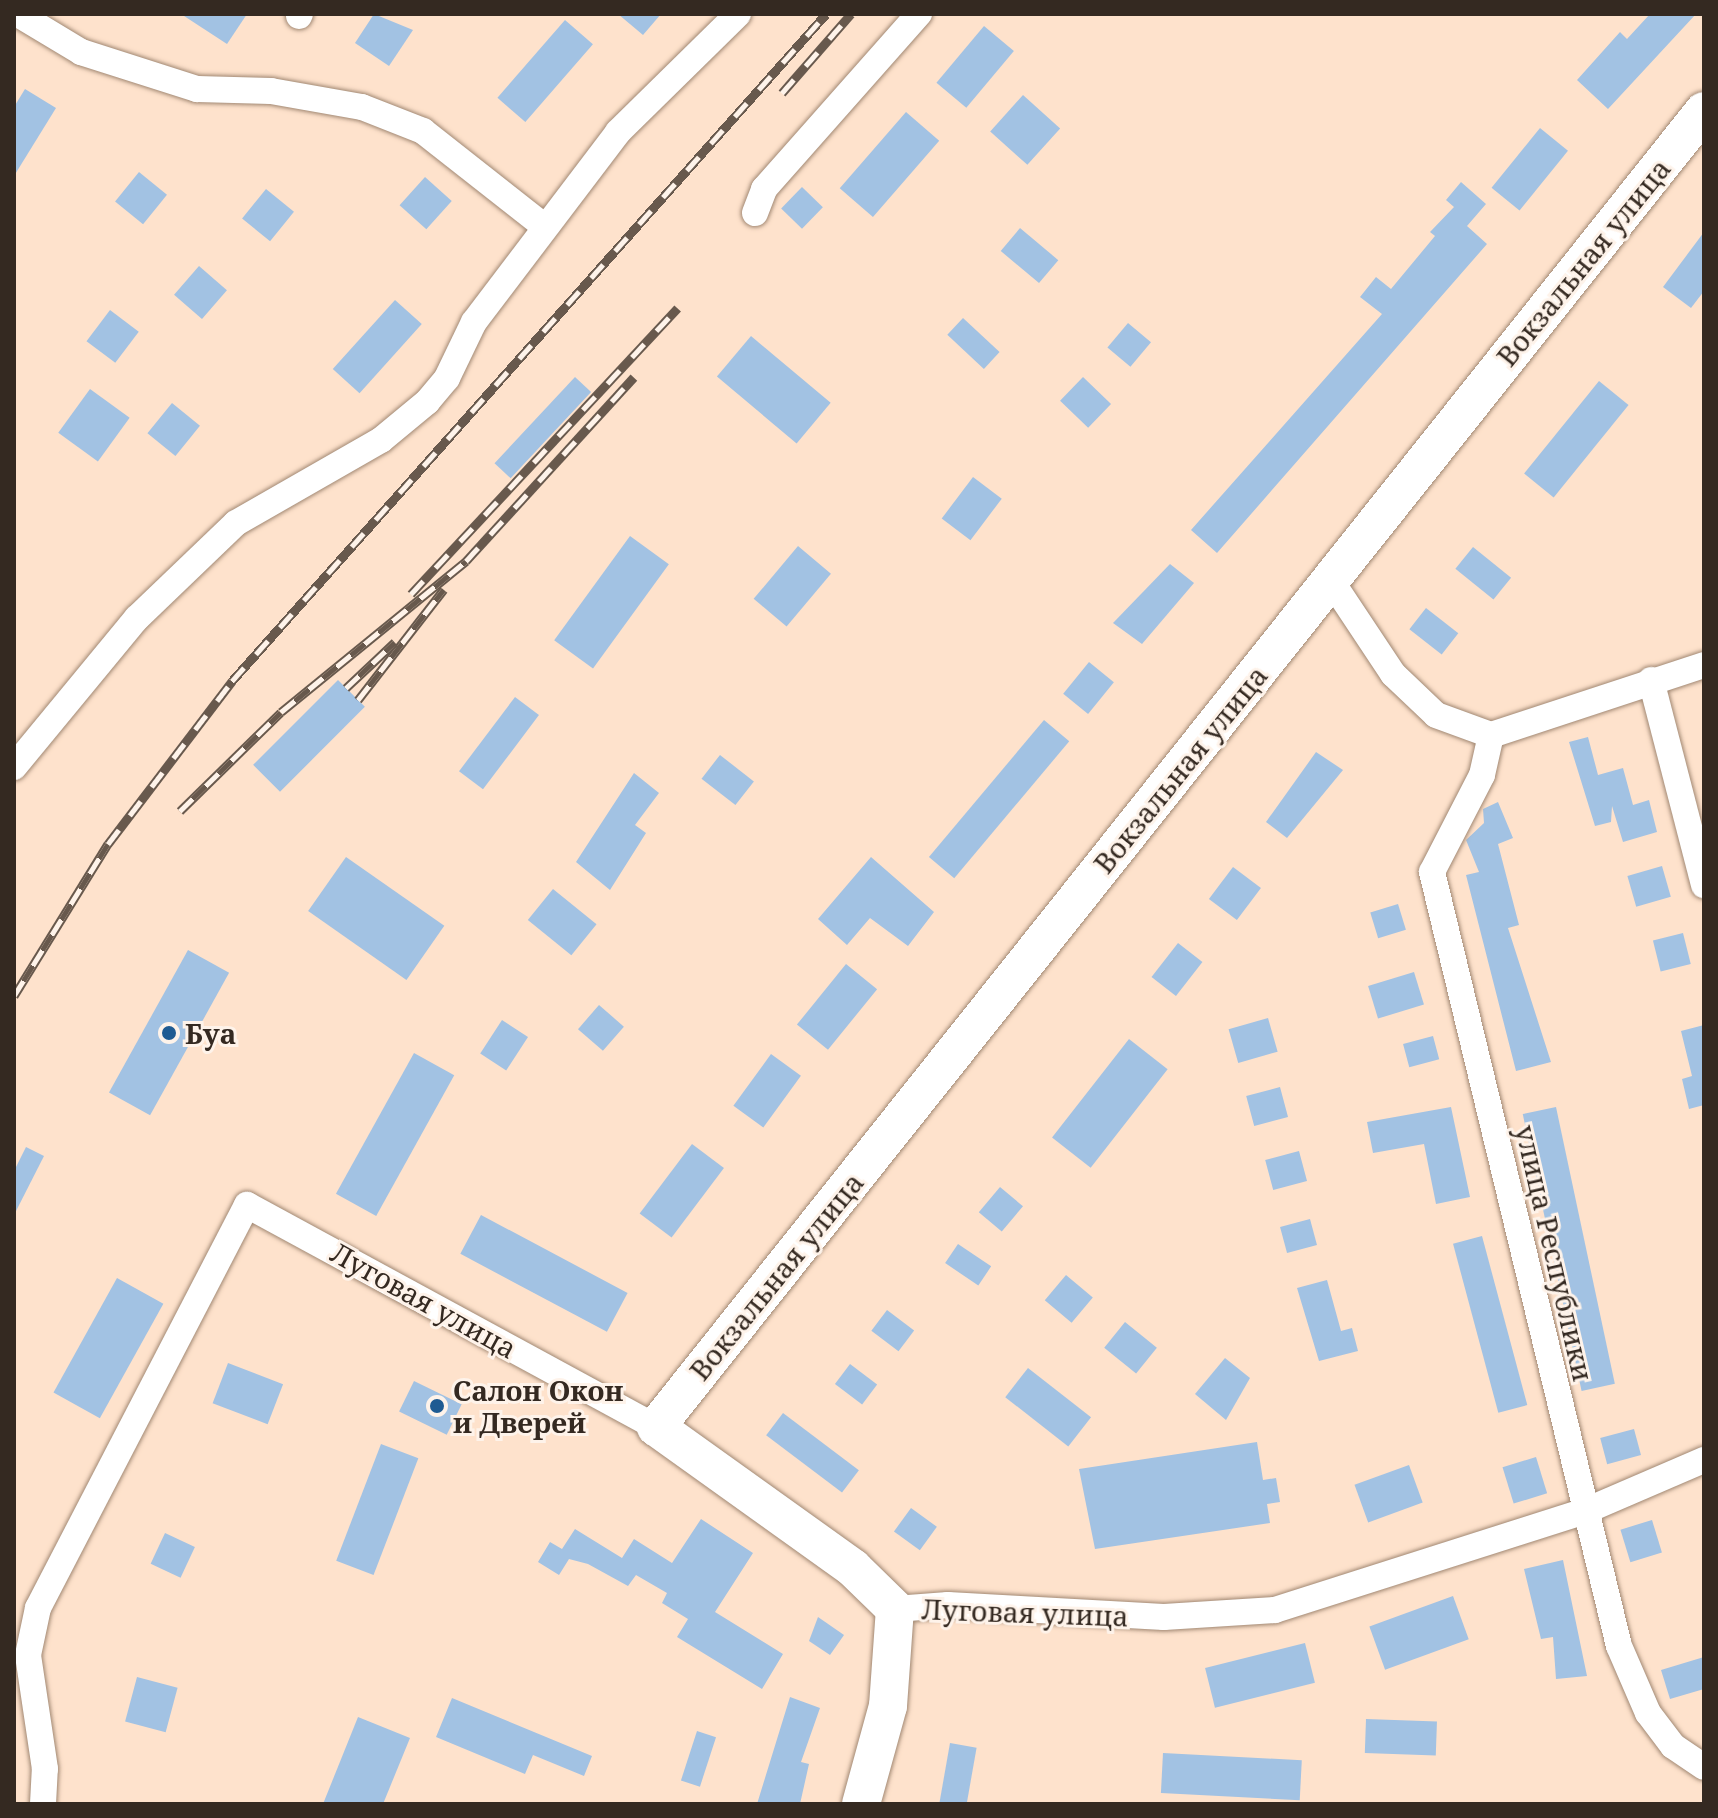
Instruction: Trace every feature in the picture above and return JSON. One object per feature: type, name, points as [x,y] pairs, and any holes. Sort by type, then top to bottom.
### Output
[{"type":"street","points":[[14,21],[18,14],[81,52],[197,89],[271,91],[362,107],[423,131],[545,227]]},
{"type":"street","points":[[14,767],[137,618],[236,523],[381,440],[427,402],[545,227],[618,132],[738,14]]},
{"type":"street","points":[[755,213],[764,189],[919,14]]},
{"type":"street","name":"Вокзальная улица","points":[[656,1427],[1704,111]]},
{"type":"street","points":[[1330,579],[1393,674],[1436,715],[1491,735],[1704,665]]},
{"type":"street","points":[[1651,680],[1704,885]]},
{"type":"street","name":"улица Республики","points":[[1491,735],[1482,775],[1432,872],[1583,1512],[1619,1646],[1648,1713],[1673,1746],[1704,1767]]},
{"type":"street","name":"Луговая улица","points":[[43,1804],[45,1769],[28,1655],[38,1608],[247,1205],[656,1427],[853,1568],[895,1609],[948,1605],[1164,1617],[1275,1610],[1583,1512],[1704,1460]]},
{"type":"street","points":[[861,1804],[888,1706],[895,1609]]},
{"type":"building","points":[[181,14],[247,14],[227,44]]},
{"type":"building","points":[[374,14],[413,30],[389,66],[355,43]]},
{"type":"building","points":[[618,14],[661,14],[643,35]]},
{"type":"building","points":[[1650,14],[1696,14],[1608,109],[1577,80],[1620,32],[1627,39]]},
{"type":"building","points":[[565,20],[593,44],[525,122],[497,98]]},
{"type":"building","points":[[984,26],[1014,51],[966,108],[936,83]]},
{"type":"building","points":[[25,89],[56,108],[14,176],[14,107]]},
{"type":"building","points":[[1023,95],[1060,128],[1027,165],[990,131]]},
{"type":"building","points":[[906,112],[939,141],[873,217],[840,188]]},
{"type":"building","points":[[1540,128],[1568,151],[1520,210],[1492,188]]},
{"type":"building","points":[[139,172],[167,195],[143,224],[115,202]]},
{"type":"building","points":[[425,177],[452,201],[426,229],[400,205]]},
{"type":"building","points":[[1461,182],[1486,204],[1467,226],[1487,244],[1217,553],[1191,530],[1382,314],[1360,297],[1376,277],[1391,289],[1435,236],[1430,232],[1454,207],[1446,200]]},
{"type":"building","points":[[802,187],[823,207],[802,229],[781,209]]},
{"type":"building","points":[[266,189],[294,212],[270,241],[242,219]]},
{"type":"building","points":[[1020,228],[1058,260],[1039,283],[1001,251]]},
{"type":"building","points":[[1704,232],[1704,291],[1691,308],[1663,287]]},
{"type":"building","points":[[199,266],[227,290],[202,319],[174,295]]},
{"type":"building","points":[[395,300],[422,324],[360,393],[333,369]]},
{"type":"building","points":[[110,310],[139,332],[115,363],[87,341]]},
{"type":"building","points":[[963,318],[1000,352],[984,369],[947,335]]},
{"type":"building","points":[[1128,323],[1151,342],[1130,367],[1107,348]]},
{"type":"building","points":[[751,336],[831,403],[797,443],[717,377]]},
{"type":"building","points":[[575,377],[591,392],[511,478],[495,463]]},
{"type":"building","points":[[1083,377],[1111,404],[1088,428],[1060,401]]},
{"type":"building","points":[[1599,381],[1629,405],[1554,497],[1524,473]]},
{"type":"building","points":[[90,389],[130,418],[98,461],[58,433]]},
{"type":"building","points":[[172,403],[200,426],[175,456],[147,433]]},
{"type":"building","points":[[973,477],[1002,499],[970,540],[942,519]]},
{"type":"building","points":[[630,536],[669,564],[593,669],[554,640]]},
{"type":"building","points":[[798,546],[831,574],[787,626],[754,599]]},
{"type":"building","points":[[1473,547],[1511,578],[1493,600],[1455,569]]},
{"type":"building","points":[[1170,564],[1194,583],[1142,644],[1113,623]]},
{"type":"building","points":[[1426,608],[1458,633],[1442,655],[1409,629]]},
{"type":"building","points":[[1089,662],[1114,682],[1088,714],[1063,694]]},
{"type":"building","points":[[338,680],[365,707],[280,792],[253,765]]},
{"type":"building","points":[[515,697],[539,715],[483,789],[459,771]]},
{"type":"building","points":[[1044,720],[1069,741],[954,878],[929,857]]},
{"type":"building","points":[[1588,737],[1598,775],[1623,768],[1633,805],[1649,800],[1657,832],[1623,842],[1612,806],[1611,822],[1595,826],[1569,742]]},
{"type":"building","points":[[1316,752],[1343,770],[1287,838],[1266,822]]},
{"type":"building","points":[[720,755],[754,781],[735,805],[702,779]]},
{"type":"building","points":[[634,773],[659,793],[635,825],[646,833],[610,890],[576,862]]},
{"type":"building","points":[[1498,802],[1513,838],[1498,844],[1519,925],[1508,928],[1551,1062],[1516,1071],[1466,875],[1479,872],[1466,840],[1484,823],[1483,809]]},
{"type":"building","points":[[346,857],[444,926],[406,980],[308,911]]},
{"type":"building","points":[[871,857],[934,912],[908,946],[870,918],[847,945],[818,919]]},
{"type":"building","points":[[1662,866],[1671,897],[1636,907],[1627,876]]},
{"type":"building","points":[[1233,867],[1261,888],[1237,920],[1209,899]]},
{"type":"building","points":[[553,889],[597,924],[571,955],[528,920]]},
{"type":"building","points":[[1398,904],[1406,930],[1378,938],[1370,912]]},
{"type":"building","points":[[1683,933],[1691,964],[1661,972],[1653,940]]},
{"type":"building","points":[[1178,943],[1202,962],[1176,996],[1152,977]]},
{"type":"building","name":"Буа","points":[[188,950],[229,973],[150,1115],[109,1093]]},
{"type":"building","points":[[846,964],[877,989],[828,1050],[797,1025]]},
{"type":"building","points":[[1414,972],[1424,1005],[1378,1019],[1368,986]]},
{"type":"building","points":[[599,1005],[624,1027],[603,1051],[578,1029]]},
{"type":"building","points":[[1268,1018],[1278,1052],[1238,1063],[1229,1029]]},
{"type":"building","points":[[502,1020],[528,1037],[506,1070],[480,1054]]},
{"type":"building","points":[[1704,1025],[1704,1105],[1689,1109],[1682,1079],[1692,1076],[1681,1031]]},
{"type":"building","points":[[1433,1036],[1439,1059],[1409,1067],[1403,1044]]},
{"type":"building","points":[[1129,1039],[1168,1069],[1091,1168],[1052,1138]]},
{"type":"building","points":[[414,1053],[454,1075],[376,1216],[336,1194]]},
{"type":"building","points":[[771,1054],[801,1076],[763,1128],[733,1106]]},
{"type":"building","points":[[1280,1087],[1288,1117],[1254,1126],[1246,1096]]},
{"type":"building","points":[[1451,1107],[1470,1197],[1436,1204],[1424,1144],[1373,1153],[1367,1122]]},
{"type":"building","points":[[1556,1107],[1615,1384],[1582,1391],[1523,1114]]},
{"type":"building","points":[[692,1144],[724,1168],[672,1238],[640,1213]]},
{"type":"building","points":[[26,1147],[44,1156],[14,1215],[14,1171]]},
{"type":"building","points":[[1299,1151],[1307,1181],[1273,1190],[1265,1160]]},
{"type":"building","points":[[1000,1187],[1023,1206],[1002,1232],[979,1212]]},
{"type":"building","points":[[481,1215],[628,1293],[607,1332],[460,1254]]},
{"type":"building","points":[[1310,1219],[1317,1245],[1287,1253],[1280,1227]]},
{"type":"building","points":[[1482,1236],[1527,1405],[1498,1413],[1453,1244]]},
{"type":"building","points":[[958,1244],[991,1266],[978,1285],[945,1263]]},
{"type":"building","points":[[1066,1275],[1093,1297],[1072,1323],[1045,1300]]},
{"type":"building","points":[[117,1278],[163,1304],[100,1418],[53,1393]]},
{"type":"building","points":[[1327,1280],[1341,1331],[1352,1328],[1358,1351],[1319,1361],[1297,1288]]},
{"type":"building","points":[[887,1310],[914,1330],[899,1351],[871,1331]]},
{"type":"building","points":[[1125,1322],[1157,1348],[1136,1373],[1104,1348]]},
{"type":"building","points":[[1225,1358],[1250,1378],[1226,1420],[1195,1394]]},
{"type":"building","points":[[228,1363],[283,1384],[268,1424],[213,1403]]},
{"type":"building","points":[[850,1364],[877,1384],[862,1404],[835,1384]]},
{"type":"building","points":[[1028,1368],[1091,1417],[1068,1446],[1005,1397]]},
{"type":"building","points":[[414,1381],[462,1404],[447,1435],[399,1412]]},
{"type":"building","points":[[783,1413],[859,1470],[842,1493],[766,1435]]},
{"type":"building","points":[[1634,1429],[1641,1455],[1607,1464],[1600,1438]]},
{"type":"building","points":[[1257,1442],[1263,1480],[1276,1478],[1280,1502],[1267,1504],[1270,1523],[1095,1549],[1079,1469]]},
{"type":"building","points":[[381,1444],[418,1458],[374,1575],[336,1561]]},
{"type":"building","points":[[1536,1457],[1547,1493],[1514,1504],[1503,1467]]},
{"type":"building","points":[[1409,1465],[1423,1503],[1368,1522],[1354,1485]]},
{"type":"building","points":[[911,1508],[937,1527],[920,1550],[894,1531]]},
{"type":"building","points":[[701,1519],[753,1553],[715,1612],[783,1654],[762,1689],[677,1637],[688,1619],[662,1603],[667,1593],[636,1575],[628,1586],[588,1564],[569,1559],[559,1575],[538,1562],[550,1542],[562,1549],[575,1529],[622,1558],[634,1539],[672,1563]]},
{"type":"building","points":[[1652,1520],[1662,1553],[1630,1562],[1620,1530]]},
{"type":"building","points":[[165,1533],[195,1547],[181,1578],[151,1564]]},
{"type":"building","points":[[1563,1560],[1587,1676],[1556,1679],[1553,1637],[1541,1639],[1524,1569]]},
{"type":"building","points":[[1453,1596],[1469,1639],[1385,1670],[1369,1626]]},
{"type":"building","points":[[818,1617],[844,1635],[830,1655],[809,1641]]},
{"type":"building","points":[[1305,1643],[1315,1683],[1215,1708],[1205,1668]]},
{"type":"building","points":[[1704,1657],[1704,1689],[1670,1699],[1661,1670]]},
{"type":"building","points":[[137,1677],[178,1688],[166,1732],[125,1721]]},
{"type":"building","points":[[790,1697],[820,1708],[801,1762],[809,1764],[800,1804],[757,1804]]},
{"type":"building","points":[[452,1698],[592,1756],[584,1776],[533,1755],[525,1774],[436,1737]]},
{"type":"building","points":[[358,1717],[410,1738],[383,1804],[323,1804]]},
{"type":"building","points":[[1366,1719],[1437,1721],[1436,1755],[1365,1753]]},
{"type":"building","points":[[697,1731],[716,1737],[700,1787],[681,1780]]},
{"type":"building","points":[[950,1743],[977,1748],[967,1804],[939,1804]]},
{"type":"building","points":[[1163,1753],[1302,1760],[1300,1800],[1161,1793]]},
{"type":"railway","points":[[14,996],[108,844],[232,681],[826,14]]},
{"type":"railway","points":[[782,93],[851,14]]},
{"type":"railway","points":[[411,594],[678,308]]},
{"type":"railway","points":[[180,811],[281,712],[466,561],[634,377]]},
{"type":"railway","points":[[358,700],[444,589]]},
{"type":"railway","points":[[346,688],[395,642]]},
{"type":"place","name":"Буа","points":[[169,1033]]},
{"type":"place","name":"Салон Окон и Дверей","points":[[437,1406]]}]
